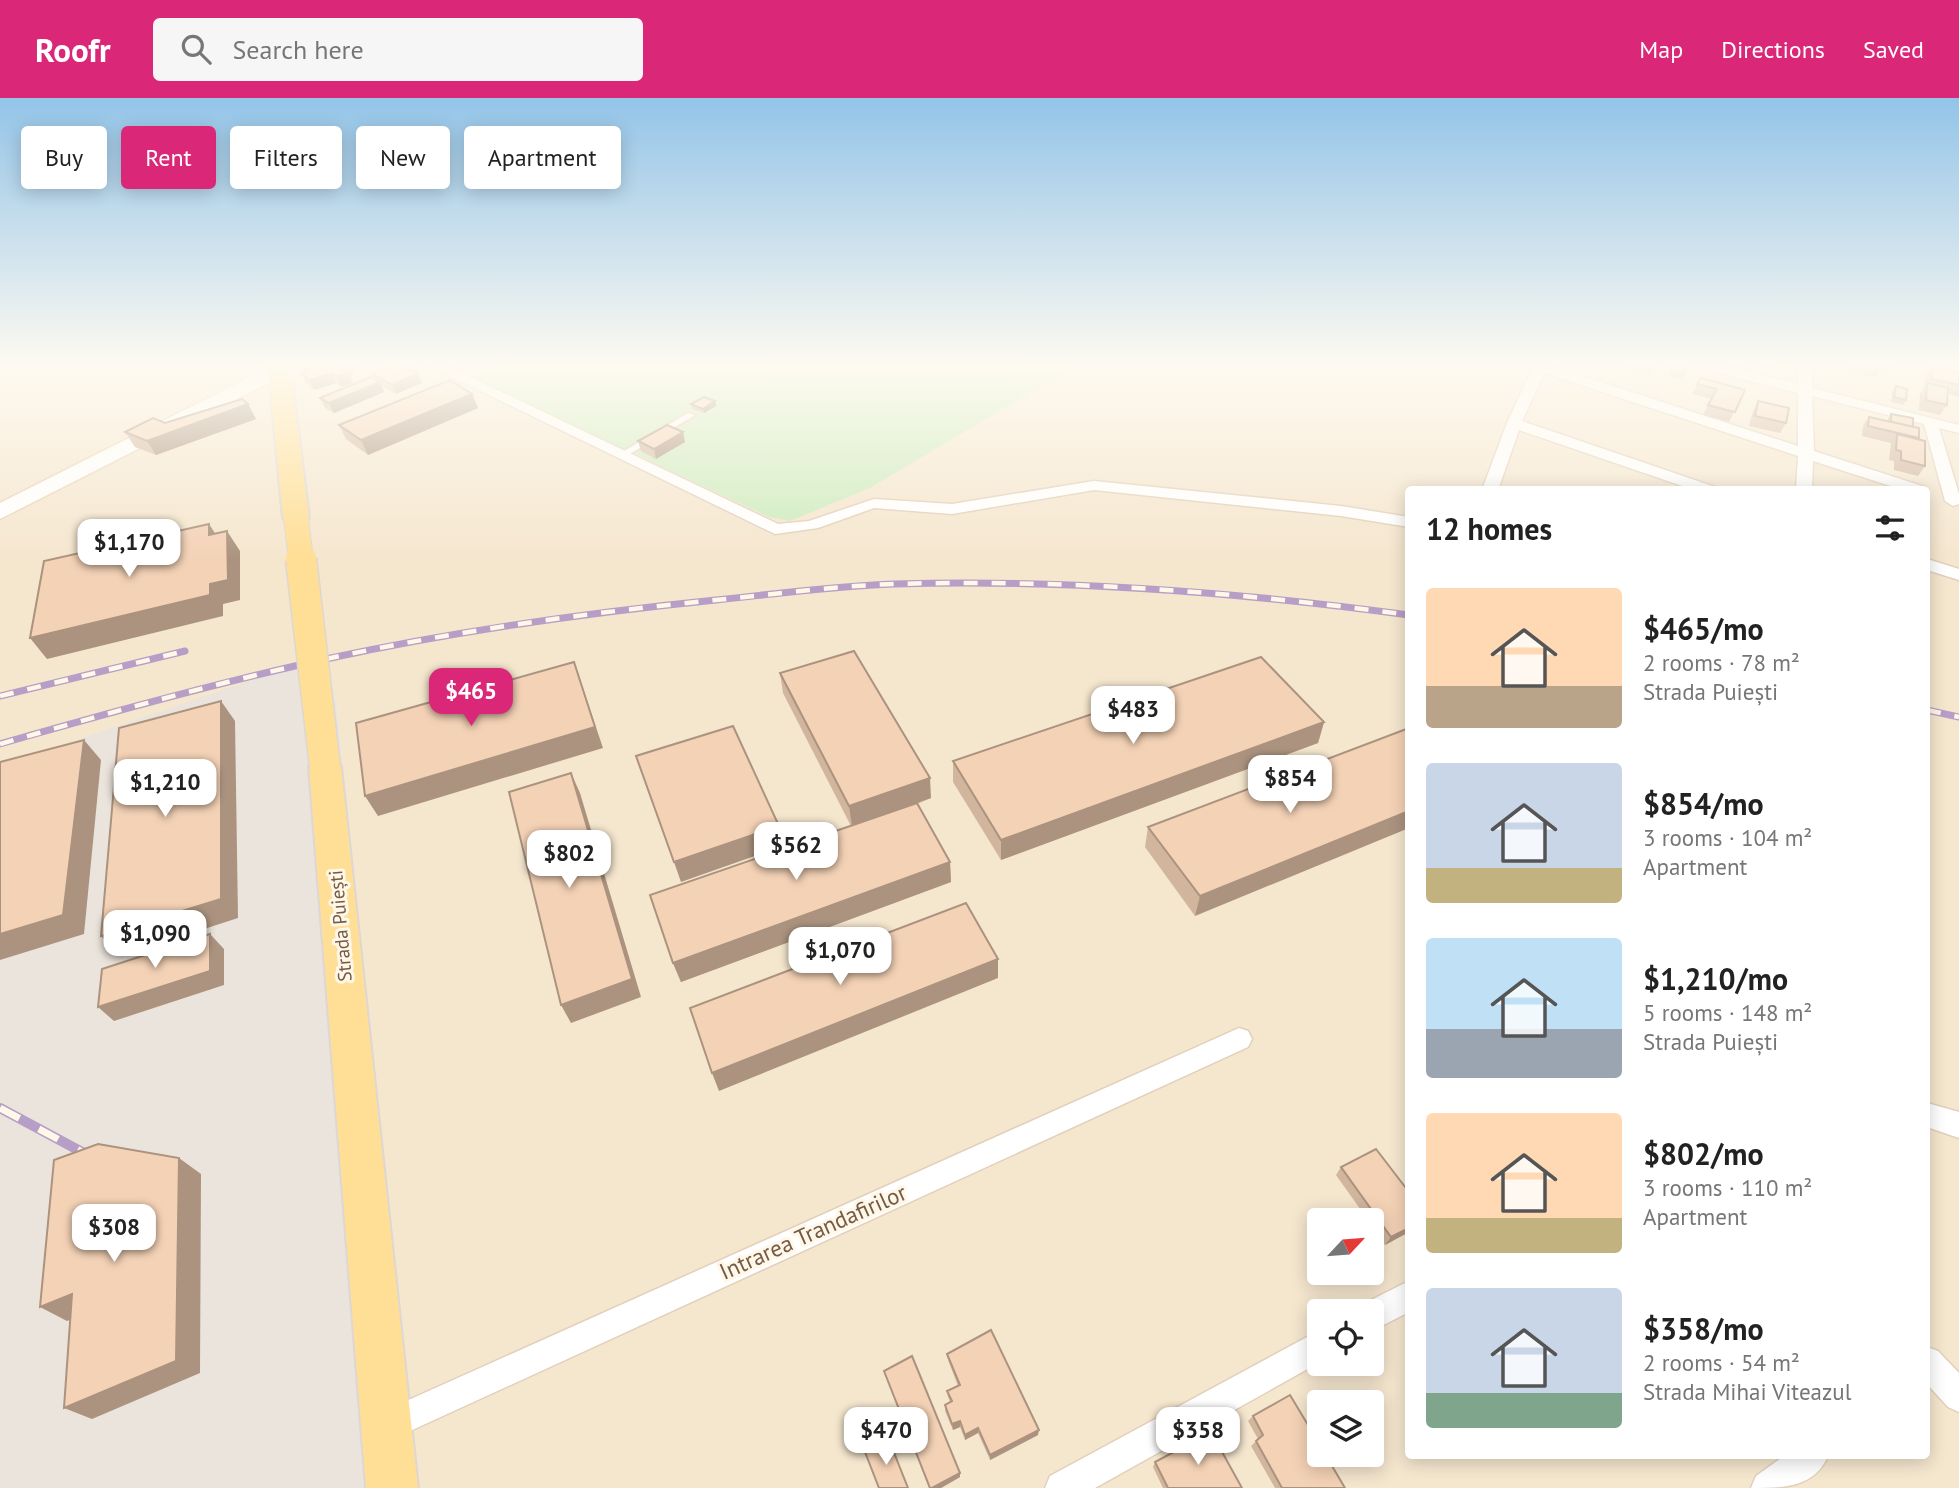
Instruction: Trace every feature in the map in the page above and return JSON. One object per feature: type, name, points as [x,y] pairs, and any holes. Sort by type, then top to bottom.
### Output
[{"type":"main road","name":"Strada Puiești","points":[[286,430],[325,767],[392,1488]]},
{"type":"street","points":[[0,512],[158,430]]},
{"type":"street","points":[[567,430],[775,529],[799,529],[876,503],[952,509],[1065,486],[1098,484],[1119,485],[1142,491],[1342,511],[1405,521]]},
{"type":"street","points":[[1491,486],[1512,430]]},
{"type":"street","points":[[1534,430],[1697,486]]},
{"type":"street","points":[[1738,430],[1907,486]]},
{"type":"street","points":[[1804,486],[1806,430]]},
{"type":"street","points":[[1933,430],[1956,502]]},
{"type":"street","points":[[1658,486],[1662,474]]},
{"type":"street","points":[[1930,493],[1956,502]]},
{"type":"street","points":[[1930,565],[1959,575]]},
{"type":"street","name":"Intrarea Trandafirilor","points":[[386,1426],[1239,1039]]},
{"type":"street","points":[[1930,1116],[1959,1125]]},
{"type":"street","points":[[1384,1310],[1405,1298]]},
{"type":"street","points":[[1062,1488],[1307,1352]]},
{"type":"street","points":[[1930,1369],[1959,1396]]},
{"type":"street","points":[[1768,1488],[1808,1459]]},
{"type":"lane","points":[[620,456],[665,430]]},
{"type":"shaded area","points":[[0,430],[1959,430],[1959,1488],[413,1488],[337,707],[327,664],[243,685],[0,766]]},
{"type":"shaded area","points":[[325,655],[337,707],[413,1488],[0,1488],[0,766]]},
{"type":"green space","points":[[583,430],[968,430],[870,488],[790,521],[769,517]]},
{"type":"building","points":[[129,430],[177,430],[147,441],[125,432]]},
{"type":"building","points":[[346,430],[385,430],[361,440]]},
{"type":"building","points":[[658,430],[683,432],[654,449],[638,441]]},
{"type":"building","points":[[1884,430],[1919,430],[1919,438]]},
{"type":"building","points":[[1897,434],[1925,441],[1925,466],[1901,460],[1901,451],[1896,450]]},
{"type":"building","points":[[209,524],[209,535],[227,531],[228,580],[210,584],[210,595],[30,638],[44,561]]},
{"type":"building","points":[[854,651],[930,778],[849,806],[780,673]]},
{"type":"building","points":[[1261,657],[1324,722],[1001,840],[953,761]]},
{"type":"building","points":[[574,662],[595,727],[365,796],[356,723]]},
{"type":"building","points":[[221,701],[221,899],[101,936],[119,728]]},
{"type":"building","points":[[733,726],[779,826],[674,862],[636,756]]},
{"type":"building","points":[[1405,730],[1405,813],[1200,896],[1148,827]]},
{"type":"building","points":[[84,740],[63,915],[0,934],[0,762]]},
{"type":"building","points":[[571,773],[632,979],[561,1005],[509,792]]},
{"type":"building","points":[[917,803],[950,862],[673,963],[650,895]]},
{"type":"building","points":[[966,903],[998,959],[712,1073],[690,1008]]},
{"type":"building","points":[[210,934],[210,971],[98,1007],[102,969]]},
{"type":"building","points":[[98,1144],[179,1158],[176,1361],[64,1408],[72,1294],[40,1307],[54,1160]]},
{"type":"building","points":[[1376,1149],[1405,1187],[1405,1230],[1391,1237],[1384,1227],[1384,1208],[1370,1208],[1341,1167]]},
{"type":"building","points":[[991,1330],[1039,1430],[990,1455],[978,1428],[965,1435],[960,1421],[952,1424],[945,1405],[952,1401],[947,1391],[960,1385],[947,1354]]},
{"type":"building","points":[[912,1356],[960,1473],[932,1488],[884,1371]]},
{"type":"building","points":[[1290,1395],[1307,1423],[1307,1467],[1333,1467],[1345,1488],[1282,1488],[1256,1441],[1263,1435],[1253,1416]]},
{"type":"building","points":[[1211,1432],[1242,1488],[1168,1488],[1155,1462]]},
{"type":"building","points":[[889,1440],[908,1488],[879,1488],[865,1452]]},
{"type":"railway","points":[[0,744],[244,678],[423,640],[618,611],[827,588],[959,583],[1088,586],[1217,594],[1405,614]]},
{"type":"railway","points":[[0,696],[185,651]]},
{"type":"railway","points":[[1930,711],[1959,717]]},
{"type":"railway","points":[[0,1108],[95,1159]]}]
